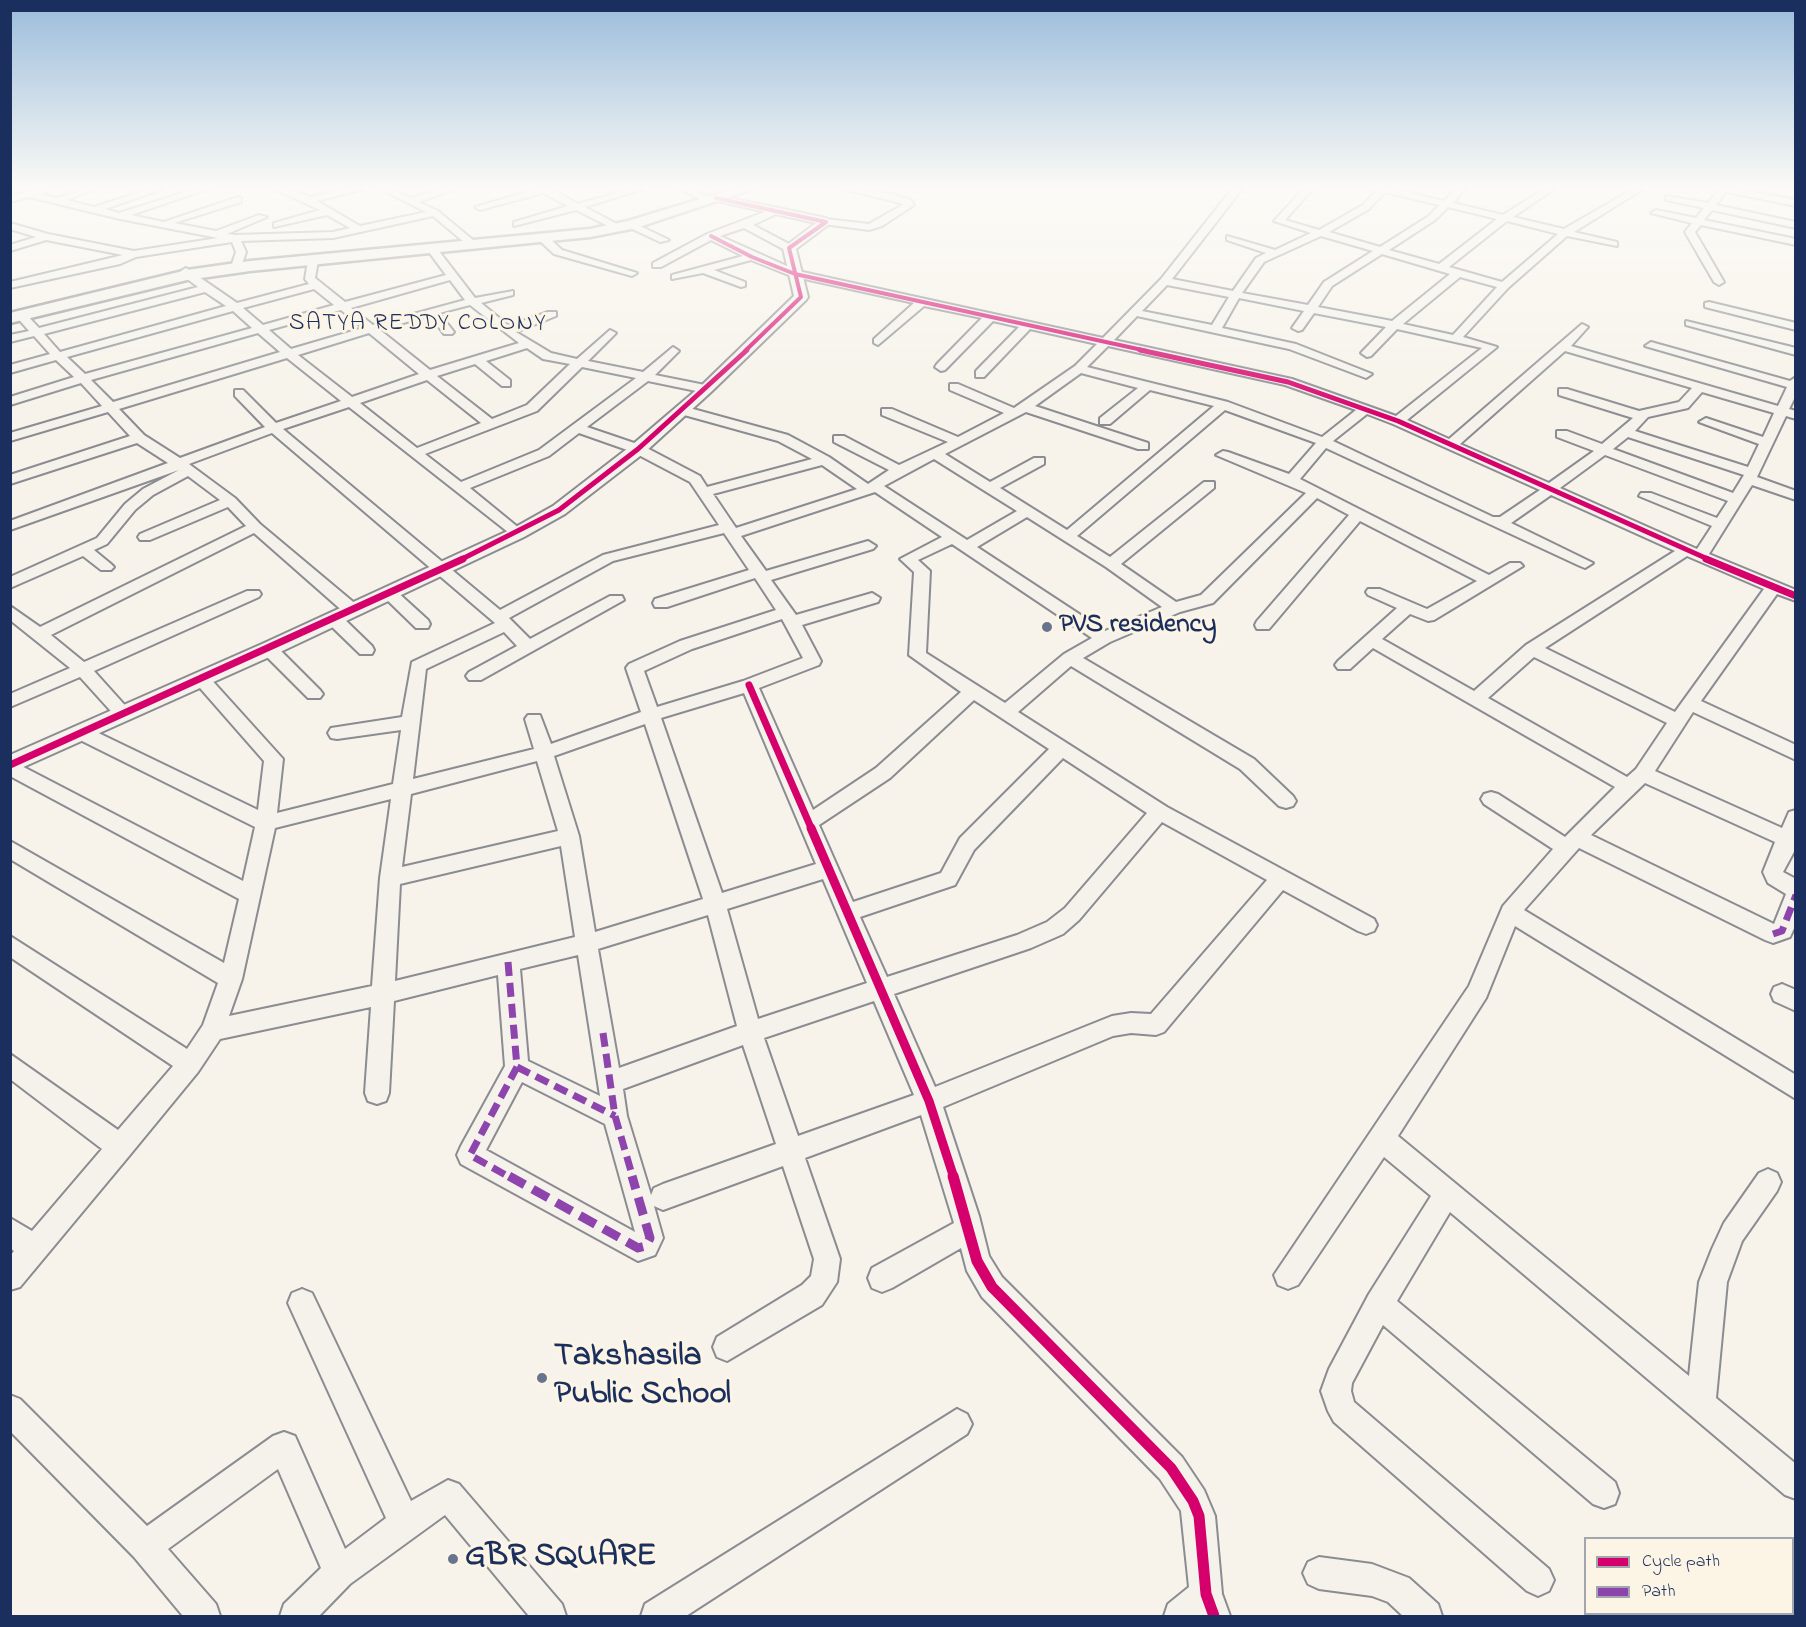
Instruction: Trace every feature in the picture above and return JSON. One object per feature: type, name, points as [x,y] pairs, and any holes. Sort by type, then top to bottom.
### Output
[{"type":"main road","points":[[17,307],[187,273],[214,265]]},
{"type":"main road","points":[[187,273],[272,265]]},
{"type":"street","points":[[10,285],[103,265]]},
{"type":"street","points":[[312,265],[310,279],[316,285],[369,330],[491,425]]},
{"type":"street","points":[[444,265],[472,301],[507,331],[547,356],[706,389]]},
{"type":"street","points":[[604,265],[632,273]]},
{"type":"street","points":[[676,277],[718,265]]},
{"type":"street","points":[[772,265],[795,274],[1288,382],[1398,421],[1693,553],[1789,590],[1684,712],[1635,780],[1572,843],[1510,912],[1478,991],[1382,1139],[1288,1275]]},
{"type":"street","points":[[10,766],[80,732],[124,715],[334,619],[518,533],[559,510],[638,449],[706,389],[801,297],[793,265]]},
{"type":"street","points":[[377,1093],[390,878],[418,666],[502,621],[608,558],[732,530],[871,487],[899,470],[936,454],[1020,410],[1079,369],[1165,281],[1178,265]]},
{"type":"street","points":[[1215,330],[1234,295],[1256,265]]},
{"type":"street","points":[[1298,328],[1328,284],[1358,265]]},
{"type":"street","points":[[1434,265],[1503,286]]},
{"type":"street","points":[[1456,338],[1503,286],[1528,265]]},
{"type":"street","points":[[1709,265],[1719,282]]},
{"type":"street","points":[[701,269],[741,284]]},
{"type":"street","points":[[1367,352],[1395,325],[1459,272]]},
{"type":"street","points":[[187,273],[235,307],[288,353],[518,533]]},
{"type":"street","points":[[10,401],[340,305],[453,276]]},
{"type":"street","points":[[1165,281],[1395,325],[1491,348],[1398,421]]},
{"type":"street","points":[[10,369],[316,285]]},
{"type":"street","points":[[10,339],[207,288]]},
{"type":"street","points":[[10,437],[432,311],[509,293]]},
{"type":"street","points":[[878,341],[922,302]]},
{"type":"street","points":[[1709,305],[1796,327]]},
{"type":"street","points":[[17,307],[35,332],[83,378],[139,438],[199,477],[230,501],[255,527],[352,610]]},
{"type":"street","points":[[432,311],[448,332]]},
{"type":"street","points":[[1133,312],[1293,346],[1366,374]]},
{"type":"street","points":[[507,331],[552,314]]},
{"type":"street","points":[[941,367],[990,317]]},
{"type":"street","points":[[1690,323],[1796,352]]},
{"type":"street","points":[[980,374],[1027,325]]},
{"type":"street","points":[[1450,445],[1563,347],[1582,327]]},
{"type":"street","points":[[418,453],[531,408],[610,333]]},
{"type":"street","points":[[10,526],[182,468],[273,428],[428,375],[528,344]]},
{"type":"street","points":[[1477,698],[1532,649],[1693,553],[1719,524],[1750,476],[1795,384],[1651,346]]},
{"type":"street","points":[[1563,347],[1796,415]]},
{"type":"street","points":[[461,487],[544,453],[645,377],[673,351]]},
{"type":"street","points":[[477,360],[506,383]]},
{"type":"street","points":[[1079,369],[1223,405],[1324,442],[1585,563]]},
{"type":"street","points":[[1105,421],[1149,385]]},
{"type":"street","points":[[954,387],[1020,410],[1143,446]]},
{"type":"street","points":[[1563,392],[1641,416],[1683,405],[1699,388]]},
{"type":"street","points":[[239,393],[273,428],[441,568],[528,647]]},
{"type":"street","points":[[1068,536],[1223,405]]},
{"type":"street","points":[[682,410],[783,438],[824,460],[960,542],[1104,638]]},
{"type":"street","points":[[1292,480],[1324,442],[1365,410]]},
{"type":"street","points":[[886,412],[959,442]]},
{"type":"street","points":[[1497,522],[1504,521],[1603,450],[1626,432],[1641,416]]},
{"type":"street","points":[[1706,422],[1766,442]]},
{"type":"street","points":[[80,732],[266,823],[544,753],[650,715],[749,685],[813,660],[732,530],[695,479],[638,449],[577,428]]},
{"type":"street","points":[[1626,432],[1750,476],[1796,496]]},
{"type":"street","points":[[1562,434],[1736,499]]},
{"type":"street","points":[[10,480],[139,438]]},
{"type":"street","points":[[839,439],[899,470]]},
{"type":"street","points":[[936,454],[1068,536],[1174,608]]},
{"type":"street","points":[[1224,454],[1292,480],[1487,580]]},
{"type":"street","points":[[705,492],[824,460]]},
{"type":"street","points":[[990,488],[1039,461]]},
{"type":"street","points":[[10,583],[102,541],[130,507],[182,468]]},
{"type":"street","points":[[1111,564],[1209,485]]},
{"type":"street","points":[[1008,711],[1070,658],[1104,638],[1174,608],[1208,599],[1315,492]]},
{"type":"street","points":[[1646,496],[1719,524]]},
{"type":"street","points":[[146,537],[230,501]]},
{"type":"street","points":[[1026,511],[960,542],[908,559],[922,571],[917,656],[1008,711],[1160,812],[1366,925]]},
{"type":"street","points":[[1263,625],[1359,513]]},
{"type":"street","points":[[38,635],[255,527]]},
{"type":"street","points":[[661,603],[868,546]]},
{"type":"street","points":[[85,550],[106,567]]},
{"type":"street","points":[[1374,592],[1428,616],[1487,580],[1515,566]]},
{"type":"street","points":[[389,593],[422,624]]},
{"type":"street","points":[[10,701],[253,594]]},
{"type":"street","points":[[727,1347],[812,1295],[825,1276],[827,1259],[750,1032],[716,905],[635,669],[686,645],[872,598]]},
{"type":"street","points":[[475,676],[615,600]]},
{"type":"street","points":[[1344,665],[1408,607]]},
{"type":"street","points":[[10,611],[83,670],[124,715]]},
{"type":"street","points":[[334,619],[366,650]]},
{"type":"street","points":[[1371,640],[1635,780],[1791,839]]},
{"type":"street","points":[[269,649],[314,694]]},
{"type":"street","points":[[1532,649],[1684,712],[1796,753]]},
{"type":"street","points":[[1070,658],[1246,764],[1286,801]]},
{"type":"street","points":[[10,1277],[190,1064],[213,1030],[231,980],[248,894],[266,823],[273,759],[202,680]]},
{"type":"street","points":[[749,685],[929,1101],[977,1261],[992,1287],[1177,1477],[1193,1502],[1199,1516],[1210,1605],[1180,1617]]},
{"type":"street","points":[[809,822],[883,773],[973,691]]},
{"type":"street","points":[[508,962],[517,1067],[470,1155],[638,1248],[646,1246],[650,1238],[615,1116],[569,836],[534,719]]},
{"type":"street","points":[[338,733],[409,722]]},
{"type":"street","points":[[848,912],[948,879],[967,844],[1062,748]]},
{"type":"street","points":[[10,766],[248,894]]},
{"type":"street","points":[[1491,799],[1572,843],[1777,927],[1795,892],[1775,877],[1773,872],[1791,839],[1796,817]]},
{"type":"street","points":[[611,1082],[750,1032],[1023,942],[1055,928],[1072,914],[1160,812]]},
{"type":"street","points":[[390,878],[569,836]]},
{"type":"street","points":[[10,849],[231,980]]},
{"type":"street","points":[[213,1030],[383,994],[588,943],[828,869]]},
{"type":"street","points":[[663,1197],[929,1101],[1112,1026],[1131,1023],[1155,1025],[1280,879]]},
{"type":"street","points":[[1510,912],[1715,1036],[1796,1088]]},
{"type":"street","points":[[10,945],[190,1064]]},
{"type":"street","points":[[10,1065],[120,1147]]},
{"type":"street","points":[[517,1067],[615,1116]]},
{"type":"street","points":[[1382,1139],[1796,1484]]},
{"type":"street","points":[[1692,1395],[1718,1266],[1733,1232],[1768,1182]]},
{"type":"street","points":[[1448,1192],[1379,1304],[1339,1379],[1336,1391],[1344,1412],[1538,1580]]},
{"type":"street","points":[[882,1278],[969,1229]]},
{"type":"street","points":[[10,1231],[33,1249]]},
{"type":"street","points":[[302,1303],[405,1523]]},
{"type":"street","points":[[1379,1304],[1604,1493]]},
{"type":"street","points":[[10,1409],[145,1546],[204,1617]]},
{"type":"street","points":[[657,1617],[957,1424]]},
{"type":"street","points":[[145,1546],[284,1447],[339,1573]]},
{"type":"street","points":[[296,1617],[339,1573],[405,1523],[448,1495],[550,1617]]},
{"type":"street","points":[[1319,1573],[1372,1580],[1398,1589],[1426,1617]]},
{"type":"marked path","points":[[1773,934],[1782,931],[1796,895]]},
{"type":"marked path","points":[[508,962],[517,1067],[470,1155],[638,1248],[646,1246],[650,1238],[615,1116],[603,1033]]},
{"type":"marked path","points":[[517,1067],[615,1116]]},
{"type":"cycle path","points":[[772,265],[795,274],[1288,382],[1398,421],[1686,550],[1796,596]]},
{"type":"cycle path","points":[[10,765],[269,649],[518,533],[559,510],[638,449],[706,389],[801,297],[793,265]]},
{"type":"cycle path","points":[[749,685],[929,1101],[966,1216],[977,1261],[992,1287],[1171,1468],[1193,1501],[1199,1516],[1206,1594],[1214,1616]]},
{"type":"place","name":"PVS residency","points":[[1047,627]]},
{"type":"place","name":"Takshasila Public School","points":[[542,1378]]},
{"type":"place","name":"GBR SQUARE","points":[[453,1559]]},
{"type":"district","name":"SATYA REDDY COLONY","points":[[418,325]]}]
